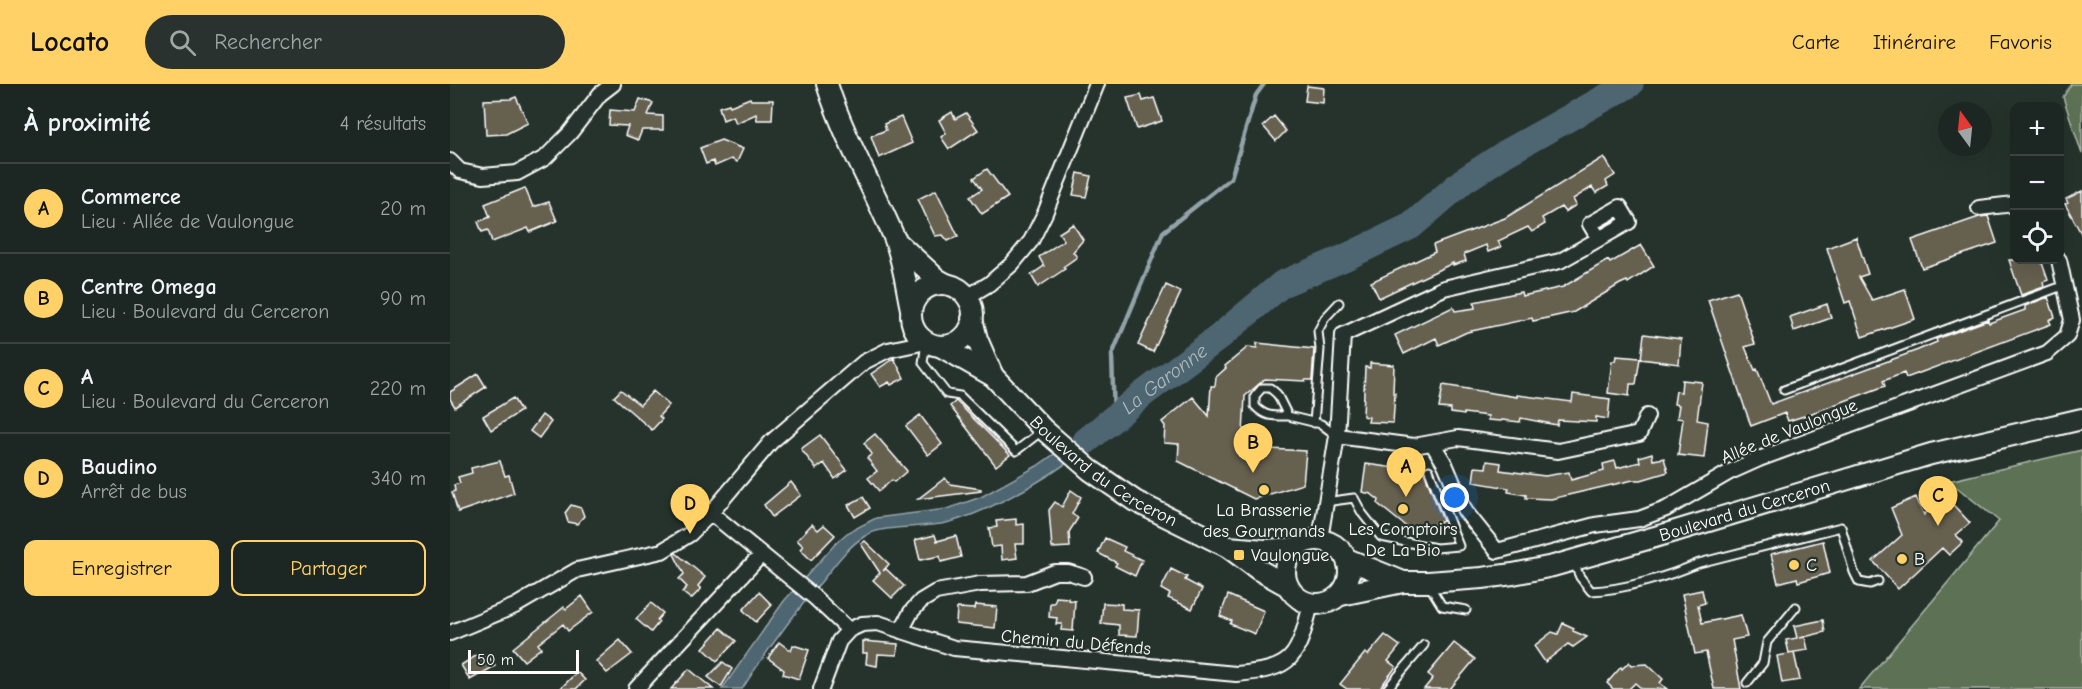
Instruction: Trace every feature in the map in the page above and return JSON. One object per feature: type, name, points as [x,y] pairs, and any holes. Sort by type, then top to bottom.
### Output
[{"type":"main road","points":[[826,84],[841,127],[894,239],[902,265],[914,328],[933,344],[949,345],[965,335],[972,319],[973,312],[967,297],[962,291],[937,279],[894,239]]},
{"type":"main road","points":[[911,309],[920,293],[927,288],[946,284]]},
{"type":"main road","name":"Boulevard du Cerceron","points":[[972,319],[977,339],[993,376]]},
{"type":"main road","name":"Boulevard du Cerceron","points":[[933,344],[993,376],[1049,434],[1090,470],[1135,501],[1228,547],[1259,570],[1288,586]]},
{"type":"main road","name":"Boulevard du Cerceron","points":[[1341,595],[1403,582],[1428,582],[1513,574],[1573,560],[1931,454],[2082,419]]},
{"type":"main road","points":[[1320,539],[1336,545],[1347,559],[1350,578],[1341,595],[1332,601],[1311,604],[1294,594],[1288,586],[1285,566],[1295,548],[1311,540],[1320,539]]},
{"type":"main road","name":"Boulevard du Cerceron","points":[[1228,547],[1265,550],[1295,548]]},
{"type":"main road","name":"Boulevard du Cerceron","points":[[1347,559],[1403,582]]},
{"type":"street","points":[[450,161],[460,171],[483,176],[517,172],[545,158],[570,133],[600,94],[613,84]]},
{"type":"street","points":[[967,297],[989,284],[1012,264],[1030,241],[1054,192],[1097,84]]},
{"type":"street","points":[[1979,208],[2010,204]]},
{"type":"street","points":[[1320,539],[1337,436],[1343,335],[1444,288],[1560,261],[1599,239]]},
{"type":"street","name":"Allée de Vaulongue","points":[[1432,443],[1445,464],[1465,511],[1497,551],[1595,525],[1639,519],[1666,509],[1730,472],[1759,459],[2047,353],[2067,336],[2072,320],[2060,264]]},
{"type":"street","points":[[450,633],[515,606],[577,570],[662,551],[690,534],[711,513],[771,442],[864,362],[888,350],[933,344]]},
{"type":"street","points":[[1337,436],[1414,446],[1458,438],[1558,451],[1639,434],[1647,416]]},
{"type":"street","points":[[711,513],[799,584],[849,630],[839,641],[820,689]]},
{"type":"street","points":[[636,689],[761,555]]},
{"type":"street","points":[[901,631],[911,612],[921,601],[936,592],[980,584],[1027,583],[1055,572],[1068,572],[1084,577]]},
{"type":"street","name":"Chemin du Défends","points":[[849,630],[862,624],[878,623],[944,645],[965,649],[1236,674],[1267,671],[1291,659],[1297,649],[1311,604]]},
{"type":"lane","points":[[1785,390],[2065,285]]},
{"type":"lane","points":[[1314,423],[1320,349],[1318,331],[1325,318],[1340,303]]},
{"type":"lane","points":[[933,344],[923,363],[947,394],[960,396],[1016,451],[1049,434]]},
{"type":"lane","points":[[1288,416],[1277,394],[1270,388],[1263,388],[1255,396],[1255,406],[1261,413],[1271,417],[1288,416],[1321,424],[1337,436]]},
{"type":"lane","points":[[1325,502],[1353,498],[1381,537],[1436,548],[1459,546],[1429,470]]},
{"type":"lane","points":[[1573,560],[1580,577],[1592,591],[1608,590],[1682,570],[1699,563],[1841,527],[1859,582],[1870,584],[1878,581]]},
{"type":"lane","points":[[1428,582],[1442,606],[1466,610]]},
{"type":"lane","points":[[1747,683],[1763,663],[1767,642],[1796,607]]},
{"type":"lane","points":[[1387,689],[1424,645]]},
{"type":"green space","points":[[2071,84],[2082,84],[2082,154],[2063,97]]},
{"type":"green space","points":[[2082,450],[2082,689],[1859,689],[1999,521],[1949,481]]},
{"type":"water","points":[[1114,418],[1101,434],[1062,466],[1038,482],[988,508],[946,523],[881,530],[858,540],[841,557],[800,608],[742,689],[722,689],[784,601],[847,533],[876,518],[947,509],[981,497],[1037,466],[1092,428]]},
{"type":"building","points":[[1307,86],[1324,88],[1323,103],[1305,101]]},
{"type":"building","points":[[1141,95],[1143,101],[1154,98],[1162,121],[1137,129],[1127,98]]},
{"type":"building","points":[[516,97],[528,123],[506,134],[486,135],[484,100]]},
{"type":"building","points":[[750,98],[751,100],[773,100],[772,120],[757,120],[756,114],[736,123],[733,116],[723,120],[719,107],[729,104],[730,106]]},
{"type":"building","points":[[640,99],[653,103],[648,115],[663,116],[663,130],[642,130],[638,140],[625,135],[628,126],[609,125],[610,110],[635,112]]},
{"type":"building","points":[[952,112],[955,119],[966,113],[978,130],[949,149],[941,137],[946,133],[939,120]]},
{"type":"building","points":[[1274,116],[1286,131],[1276,141],[1263,126]]},
{"type":"building","points":[[901,117],[912,143],[879,158],[871,136],[886,130],[884,124]]},
{"type":"building","points":[[721,140],[743,149],[737,162],[731,159],[715,166],[713,161],[706,164],[700,148]]},
{"type":"building","points":[[1604,157],[1615,175],[1606,181],[1608,186],[1596,193],[1592,187],[1573,199],[1576,205],[1565,212],[1561,207],[1542,218],[1545,224],[1532,232],[1528,227],[1498,241],[1501,247],[1488,252],[1486,245],[1464,254],[1466,261],[1453,265],[1453,263],[1379,298],[1371,282],[1435,252],[1433,245],[1505,218]]},
{"type":"building","points":[[987,169],[1008,197],[982,214],[970,197],[982,189],[974,178]]},
{"type":"building","points":[[1078,173],[1091,176],[1086,197],[1073,195]]},
{"type":"building","points":[[525,188],[533,207],[549,202],[557,221],[530,232],[528,228],[492,242],[488,230],[482,232],[478,222],[490,217],[485,204]]},
{"type":"building","points":[[936,190],[958,236],[948,241],[943,235],[935,236],[918,199]]},
{"type":"building","points":[[2082,191],[2082,235],[2065,204],[2068,203],[2066,199]]},
{"type":"building","points":[[1988,216],[1997,243],[1922,268],[1912,240]]},
{"type":"building","points":[[1073,224],[1083,240],[1073,252],[1077,257],[1063,267],[1065,269],[1038,287],[1031,275],[1044,266],[1039,257],[1064,240],[1059,233]]},
{"type":"building","points":[[1856,237],[1868,274],[1859,277],[1872,300],[1905,289],[1915,319],[1862,337],[1850,301],[1845,303],[1827,248]]},
{"type":"building","points":[[1641,245],[1654,266],[1574,312],[1533,321],[1532,318],[1467,332],[1439,345],[1436,338],[1404,354],[1395,335],[1453,307],[1455,311],[1475,308],[1474,302],[1521,292],[1522,296],[1563,287],[1608,260],[1610,263]]},
{"type":"building","points":[[2010,264],[2042,264],[2048,280],[2043,282],[2044,287],[2021,295]]},
{"type":"building","points":[[1166,285],[1181,292],[1153,352],[1138,345]]},
{"type":"building","points":[[1737,291],[1755,344],[1745,347],[1771,404],[1918,350],[1937,342],[1936,339],[1988,320],[1989,323],[2025,310],[2025,306],[2048,297],[2055,317],[2049,320],[2051,324],[1906,378],[1904,373],[1883,381],[1885,386],[1804,416],[1788,421],[1785,413],[1751,426],[1708,300]]},
{"type":"building","points":[[1827,304],[1831,318],[1794,331],[1790,317]]},
{"type":"building","points":[[1644,334],[1681,339],[1679,364],[1641,359]]},
{"type":"building","points":[[1257,343],[1314,349],[1312,380],[1265,379],[1245,396],[1242,452],[1269,454],[1270,449],[1306,451],[1303,484],[1254,499],[1178,461],[1179,444],[1164,443],[1165,426],[1162,422],[1193,397],[1209,416],[1211,386],[1215,386],[1216,377],[1226,368],[1225,366],[1248,347],[1257,348]]},
{"type":"building","points":[[1616,356],[1640,358],[1636,384],[1630,384],[1629,396],[1608,393],[1612,361],[1615,361]]},
{"type":"building","points":[[894,358],[904,378],[891,385],[889,382],[880,387],[871,374]]},
{"type":"building","points":[[1370,363],[1394,365],[1393,423],[1368,422],[1369,417],[1363,416],[1365,367],[1370,368]]},
{"type":"building","points":[[478,374],[486,387],[455,407],[450,399],[450,392]]},
{"type":"building","points":[[1682,380],[1702,382],[1697,420],[1708,422],[1704,458],[1678,455],[1683,419],[1677,418],[1679,405],[1674,404],[1676,391],[1681,392]]},
{"type":"building","points":[[1443,385],[1517,397],[1517,395],[1572,402],[1573,394],[1610,399],[1608,419],[1596,417],[1596,422],[1558,420],[1557,425],[1521,418],[1520,422],[1501,421],[1488,420],[1488,416],[1451,413],[1451,409],[1439,408]]},
{"type":"building","points":[[621,390],[640,405],[653,391],[669,405],[659,416],[662,419],[652,430],[614,397]]},
{"type":"building","points":[[513,398],[521,411],[491,430],[483,416]]},
{"type":"building","points":[[956,401],[1010,455],[996,466],[950,406]]},
{"type":"building","points":[[542,415],[551,422],[539,438],[530,431]]},
{"type":"building","points":[[920,415],[942,444],[928,455],[906,426]]},
{"type":"building","points":[[875,434],[907,471],[879,491],[868,478],[877,471],[867,458],[872,454],[864,443]]},
{"type":"building","points":[[820,435],[847,470],[835,479],[824,463],[816,469],[801,449]]},
{"type":"building","points":[[1652,453],[1653,460],[1664,458],[1668,472],[1551,499],[1526,498],[1526,495],[1508,492],[1509,488],[1473,482],[1475,467],[1486,468],[1487,461],[1501,463],[1500,470],[1529,474],[1545,476],[1569,472],[1571,480],[1604,471],[1603,464],[1615,461],[1617,468],[1640,462],[1639,457]]},
{"type":"building","points":[[500,461],[505,476],[509,475],[514,493],[458,512],[452,492],[455,491],[454,485],[460,483],[458,477],[472,473],[471,468]]},
{"type":"building","points":[[1366,464],[1424,472],[1443,521],[1414,533],[1378,504],[1379,500],[1371,494],[1362,492]]},
{"type":"building","points":[[945,478],[950,484],[981,489],[981,491],[918,499]]},
{"type":"building","points":[[791,482],[801,495],[772,517],[764,505]]},
{"type":"building","points":[[1071,490],[1081,497],[1072,514],[1078,518],[1069,532],[1070,547],[1052,548],[1049,510],[1055,502],[1062,507]]},
{"type":"building","points":[[1944,495],[1970,523],[1956,535],[1963,542],[1949,555],[1942,548],[1898,589],[1873,561],[1902,535],[1891,508],[1916,497],[1924,515]]},
{"type":"building","points":[[863,497],[870,508],[855,517],[848,505]]},
{"type":"building","points":[[571,505],[581,508],[584,516],[577,524],[568,522],[565,513]]},
{"type":"building","points":[[1016,519],[1016,525],[1024,524],[1024,544],[1015,544],[1017,558],[1002,560],[1001,546],[992,547],[989,528],[997,527],[996,521]]},
{"type":"building","points":[[812,524],[818,530],[824,525],[835,535],[811,560],[800,549],[803,546],[797,540]]},
{"type":"building","points":[[935,535],[937,541],[956,536],[961,557],[941,562],[940,556],[920,560],[915,540]]},
{"type":"building","points":[[1105,538],[1125,547],[1123,551],[1142,560],[1135,576],[1115,566],[1117,563],[1098,553]]},
{"type":"building","points":[[865,541],[889,564],[883,571],[886,569],[904,586],[892,598],[873,580],[880,573],[861,544]]},
{"type":"building","name":"C","points":[[1823,541],[1830,573],[1798,582],[1797,578],[1778,583],[1771,554]]},
{"type":"building","points":[[676,553],[705,577],[698,586],[701,589],[691,599],[682,592],[687,587],[679,579],[684,574],[674,554]]},
{"type":"building","points":[[1171,569],[1187,577],[1185,580],[1202,589],[1192,609],[1168,598],[1170,594],[1161,589]]},
{"type":"building","points":[[1702,590],[1705,603],[1698,605],[1702,623],[1741,615],[1747,637],[1732,640],[1741,689],[1714,689],[1706,652],[1695,654],[1682,594]]},
{"type":"building","points":[[759,592],[772,605],[756,622],[743,610]]},
{"type":"building","points":[[1228,595],[1264,611],[1255,634],[1230,624],[1232,621],[1220,616]]},
{"type":"building","points":[[582,596],[593,612],[568,631],[563,624],[538,644],[541,648],[524,661],[513,648],[564,607],[566,609]]},
{"type":"building","points":[[1056,597],[1075,601],[1073,631],[1061,630],[1062,624],[1056,624],[1057,618],[1049,617],[1050,603],[1054,603]]},
{"type":"building","points":[[651,603],[663,613],[651,632],[636,619]]},
{"type":"building","points":[[1103,603],[1122,604],[1122,609],[1139,610],[1137,636],[1119,635],[1119,625],[1101,623]]},
{"type":"building","points":[[975,605],[997,607],[995,628],[956,624],[957,608],[974,609]]},
{"type":"building","points":[[1823,620],[1825,632],[1800,638],[1805,637],[1808,650],[1789,653],[1786,640],[1797,638],[1794,626]]},
{"type":"building","points":[[1563,623],[1574,628],[1573,631],[1587,637],[1573,647],[1568,644],[1545,662],[1534,646],[1552,632],[1558,634]]},
{"type":"building","points":[[721,628],[736,641],[717,661],[703,648]]},
{"type":"building","points":[[1385,635],[1400,646],[1388,661],[1396,667],[1379,689],[1347,689],[1340,684],[1365,653],[1368,655]]},
{"type":"building","points":[[620,640],[632,654],[607,673],[596,661]]},
{"type":"building","points":[[863,641],[898,644],[897,655],[878,654],[877,666],[866,664],[867,653],[863,653]]},
{"type":"building","points":[[779,642],[791,651],[793,645],[809,650],[799,679],[783,674],[784,670],[768,658]]},
{"type":"building","points":[[1454,643],[1475,659],[1450,689],[1424,689],[1433,678],[1428,674]]},
{"type":"building","points":[[1794,653],[1800,680],[1782,683],[1777,656]]},
{"type":"building","points":[[479,654],[482,658],[488,655],[495,666],[470,680],[461,665]]},
{"type":"building","points":[[723,662],[732,669],[721,687],[708,677]]},
{"type":"building","points":[[1629,662],[1631,665],[1647,664],[1663,679],[1660,683],[1667,689],[1642,689],[1635,683],[1629,689],[1613,689],[1607,683],[1621,667],[1622,669]]},
{"type":"building","points":[[689,669],[713,689],[671,689]]},
{"type":"building","points":[[577,672],[585,680],[576,689],[560,689]]},
{"type":"waterway","points":[[1114,418],[1112,355],[1163,232],[1231,178],[1256,95],[1264,84]]},
{"type":"waterway","name":"La Garonne","points":[[1086,441],[1143,394],[1218,338],[1282,284],[1411,226],[1463,181],[1506,153],[1630,84]]},
{"type":"place","name":"Centre Omega","points":[[1253,473]]},
{"type":"place","name":"La Brasserie des Gourmands","points":[[1264,490]]},
{"type":"place","name":"Commerce","points":[[1406,497]]},
{"type":"place","name":"Les Comptoirs De La Bio","points":[[1403,509]]},
{"type":"place","name":"A","points":[[1938,526]]},
{"type":"place","name":"Baudino","points":[[690,534]]},
{"type":"place","name":"Vaulongue","points":[[1239,555]]},
{"type":"place","name":"B","points":[[1902,559]]},
{"type":"place","name":"C","points":[[1794,565]]}]
